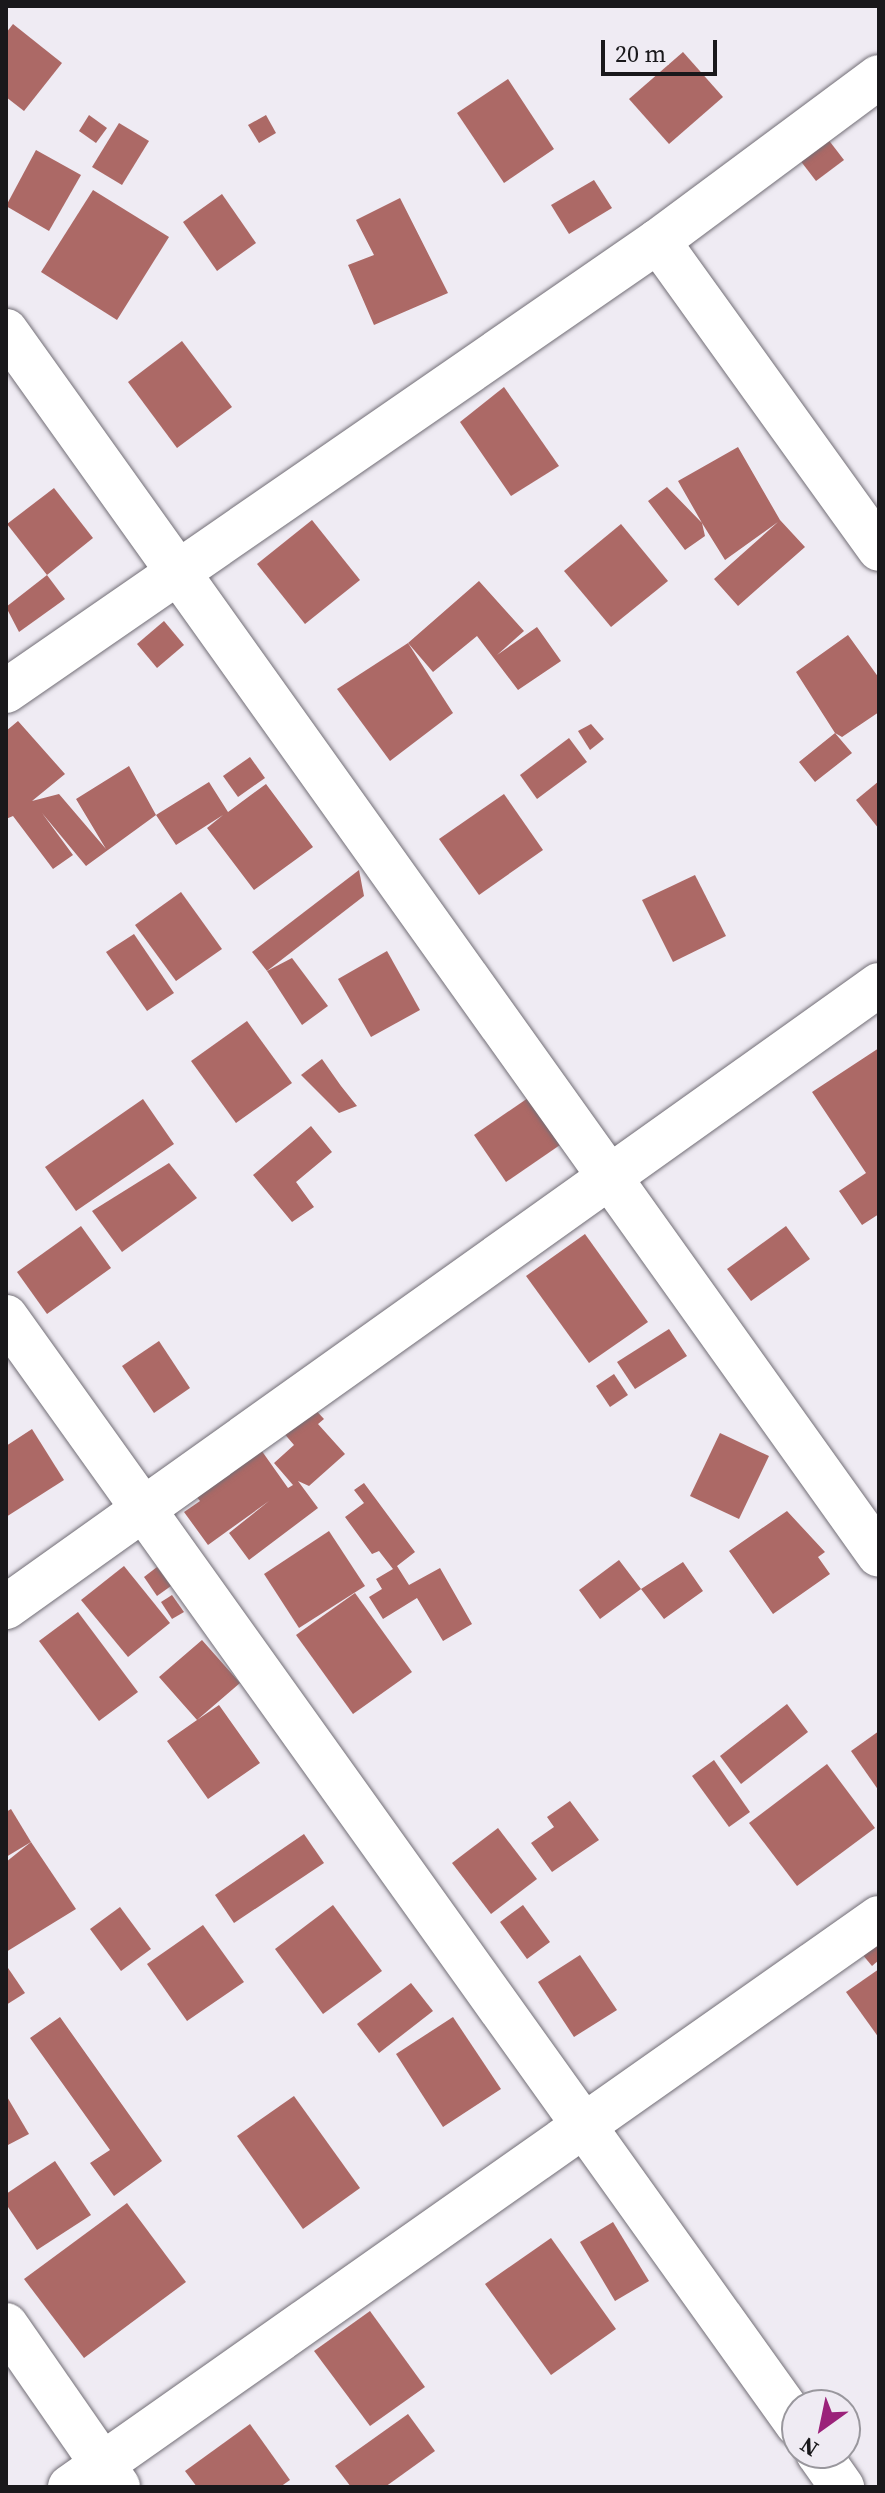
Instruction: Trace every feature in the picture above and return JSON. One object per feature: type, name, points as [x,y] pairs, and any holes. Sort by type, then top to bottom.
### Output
[{"type":"street","points":[[6,691],[658,241],[879,77]]},
{"type":"street","points":[[658,241],[879,549]]},
{"type":"street","points":[[6,331],[879,1555]]},
{"type":"street","points":[[6,1607],[879,985]]},
{"type":"street","points":[[6,1317],[781,2402]]},
{"type":"street","points":[[6,2325],[96,2480],[582,2127],[879,1918]]},
{"type":"street","points":[[829,2469],[842,2487]]},
{"type":"building","points":[[13,24],[62,63],[24,111],[6,97],[6,33]]},
{"type":"building","points":[[683,52],[723,97],[669,144],[629,99]]},
{"type":"building","points":[[508,79],[554,149],[504,183],[457,113]]},
{"type":"building","points":[[89,115],[107,128],[96,143],[79,131]]},
{"type":"building","points":[[266,115],[276,133],[259,143],[248,125]]},
{"type":"building","points":[[119,123],[149,141],[122,185],[92,167]]},
{"type":"building","points":[[824,134],[844,160],[816,181],[796,155]]},
{"type":"building","points":[[36,150],[81,175],[49,231],[6,206]]},
{"type":"building","points":[[594,180],[612,208],[569,234],[551,205]]},
{"type":"building","points":[[93,190],[169,237],[117,320],[41,272]]},
{"type":"building","points":[[222,194],[256,243],[217,271],[183,222]]},
{"type":"building","points":[[400,198],[448,293],[374,325],[348,265],[374,255],[356,220]]},
{"type":"building","points":[[182,341],[232,407],[177,448],[128,382]]},
{"type":"building","points":[[504,387],[559,466],[511,496],[460,422]]},
{"type":"building","points":[[738,447],[780,520],[805,547],[738,606],[714,579],[778,522],[725,560],[678,481]]},
{"type":"building","points":[[667,487],[702,523],[705,536],[685,550],[648,501]]},
{"type":"building","points":[[54,488],[93,538],[47,575],[7,524]]},
{"type":"building","points":[[312,520],[360,580],[305,624],[257,564]]},
{"type":"building","points":[[621,524],[668,581],[611,627],[564,571]]},
{"type":"building","points":[[47,575],[65,599],[19,632],[6,607]]},
{"type":"building","points":[[479,581],[524,631],[497,655],[537,627],[561,661],[518,690],[477,636],[433,672],[408,643]]},
{"type":"building","points":[[164,621],[184,645],[157,668],[137,644]]},
{"type":"building","points":[[848,635],[879,678],[879,712],[842,737],[835,733],[796,672]]},
{"type":"building","points":[[408,643],[453,713],[390,761],[337,689]]},
{"type":"building","points":[[18,721],[65,774],[32,801],[59,794],[106,849],[76,799],[129,766],[156,815],[86,866],[42,813],[73,855],[53,869],[13,816],[6,819],[6,731]]},
{"type":"building","points":[[591,724],[604,739],[590,750],[578,731]]},
{"type":"building","points":[[835,733],[852,753],[815,782],[799,762]]},
{"type":"building","points":[[569,738],[587,762],[537,799],[520,775]]},
{"type":"building","points":[[250,757],[265,778],[238,797],[223,776]]},
{"type":"building","points":[[879,781],[879,829],[856,800]]},
{"type":"building","points":[[209,782],[228,812],[266,784],[313,847],[254,890],[207,828],[223,815],[176,845],[156,815]]},
{"type":"building","points":[[504,794],[543,850],[479,895],[439,839]]},
{"type":"building","points":[[359,870],[364,896],[267,971],[252,952]]},
{"type":"building","points":[[695,875],[726,936],[673,962],[642,900]]},
{"type":"building","points":[[181,892],[222,949],[176,981],[135,925]]},
{"type":"building","points":[[134,934],[174,993],[147,1011],[106,952]]},
{"type":"building","points":[[387,951],[420,1010],[371,1037],[338,979]]},
{"type":"building","points":[[292,958],[328,1006],[302,1025],[267,971]]},
{"type":"building","points":[[247,1021],[292,1083],[236,1123],[191,1061]]},
{"type":"building","points":[[879,1048],[879,1214],[862,1225],[839,1191],[866,1173],[812,1092]]},
{"type":"building","points":[[322,1059],[357,1106],[339,1113],[301,1075]]},
{"type":"building","points":[[528,1098],[560,1145],[506,1182],[474,1135]]},
{"type":"building","points":[[143,1099],[174,1144],[76,1211],[45,1167]]},
{"type":"building","points":[[311,1126],[332,1152],[296,1182],[314,1207],[292,1222],[253,1175]]},
{"type":"building","points":[[169,1163],[197,1198],[122,1252],[92,1211]]},
{"type":"building","points":[[81,1226],[111,1268],[47,1314],[17,1272]]},
{"type":"building","points":[[786,1226],[810,1259],[751,1301],[727,1269]]},
{"type":"building","points":[[585,1234],[648,1322],[589,1363],[526,1276]]},
{"type":"building","points":[[669,1329],[687,1356],[635,1389],[617,1362]]},
{"type":"building","points":[[159,1341],[190,1388],[154,1413],[122,1366]]},
{"type":"building","points":[[614,1374],[628,1395],[610,1407],[596,1386]]},
{"type":"building","points":[[311,1405],[324,1419],[318,1424],[345,1454],[309,1486],[298,1481],[318,1508],[249,1560],[229,1533],[269,1501],[208,1545],[184,1512],[200,1501],[194,1494],[259,1447],[288,1488],[293,1485],[274,1463],[294,1445],[282,1431]]},
{"type":"building","points":[[32,1429],[64,1480],[6,1517],[6,1446]]},
{"type":"building","points":[[720,1433],[769,1456],[739,1519],[690,1496]]},
{"type":"building","points":[[364,1483],[415,1552],[397,1566],[409,1585],[440,1568],[472,1624],[443,1641],[417,1598],[383,1619],[369,1597],[382,1589],[376,1579],[393,1569],[379,1551],[372,1554],[345,1517],[364,1503],[354,1490]]},
{"type":"building","points":[[787,1511],[825,1552],[818,1557],[830,1574],[773,1614],[729,1551]]},
{"type":"building","points":[[329,1531],[365,1586],[299,1628],[264,1574]]},
{"type":"building","points":[[619,1560],[641,1589],[600,1619],[579,1590]]},
{"type":"building","points":[[683,1562],[703,1591],[664,1619],[641,1589]]},
{"type":"building","points":[[124,1566],[170,1623],[128,1657],[81,1600]]},
{"type":"building","points":[[157,1567],[171,1586],[157,1596],[144,1577]]},
{"type":"building","points":[[355,1593],[412,1672],[353,1714],[296,1635]]},
{"type":"building","points":[[172,1595],[184,1612],[172,1619],[161,1602]]},
{"type":"building","points":[[78,1612],[138,1692],[99,1721],[39,1641]]},
{"type":"building","points":[[202,1640],[240,1683],[197,1720],[159,1677]]},
{"type":"building","points":[[787,1704],[808,1732],[741,1784],[720,1756]]},
{"type":"building","points":[[219,1705],[260,1763],[208,1799],[167,1741]]},
{"type":"building","points":[[879,1731],[879,1791],[851,1751]]},
{"type":"building","points":[[714,1760],[750,1812],[729,1827],[692,1776]]},
{"type":"building","points":[[827,1764],[875,1828],[797,1886],[749,1823]]},
{"type":"building","points":[[570,1801],[599,1840],[552,1872],[531,1843],[554,1827],[547,1817]]},
{"type":"building","points":[[11,1809],[31,1842],[6,1857],[6,1812]]},
{"type":"building","points":[[498,1828],[537,1879],[491,1914],[452,1863]]},
{"type":"building","points":[[304,1834],[324,1863],[234,1923],[215,1895]]},
{"type":"building","points":[[31,1842],[76,1909],[6,1952],[6,1862]]},
{"type":"building","points":[[333,1905],[382,1971],[323,2014],[275,1949]]},
{"type":"building","points":[[523,1905],[550,1942],[527,1959],[500,1922]]},
{"type":"building","points":[[120,1907],[151,1949],[121,1971],[90,1929]]},
{"type":"building","points":[[203,1925],[244,1982],[187,2021],[147,1964]]},
{"type":"building","points":[[879,1930],[879,1960],[872,1966],[857,1948]]},
{"type":"building","points":[[580,1955],[617,2010],[574,2037],[538,1982]]},
{"type":"building","points":[[6,1965],[25,1993],[6,2005]]},
{"type":"building","points":[[879,1969],[879,2038],[846,1992]]},
{"type":"building","points":[[411,1983],[433,2011],[379,2053],[357,2024]]},
{"type":"building","points":[[60,2017],[162,2161],[114,2196],[90,2163],[110,2150],[30,2038]]},
{"type":"building","points":[[453,2017],[501,2089],[443,2127],[396,2054]]},
{"type":"building","points":[[6,2095],[29,2134],[6,2146]]},
{"type":"building","points":[[294,2096],[360,2188],[303,2229],[237,2136]]},
{"type":"building","points":[[55,2161],[91,2215],[37,2250],[6,2204],[6,2194]]},
{"type":"building","points":[[127,2203],[186,2282],[84,2358],[24,2279]]},
{"type":"building","points":[[613,2222],[649,2281],[615,2301],[580,2242]]},
{"type":"building","points":[[551,2238],[616,2329],[551,2375],[485,2284]]},
{"type":"building","points":[[370,2311],[425,2387],[370,2426],[314,2351]]},
{"type":"building","points":[[408,2414],[435,2451],[385,2487],[351,2487],[335,2466]]},
{"type":"building","points":[[250,2424],[290,2480],[280,2487],[197,2487],[185,2471]]}]
